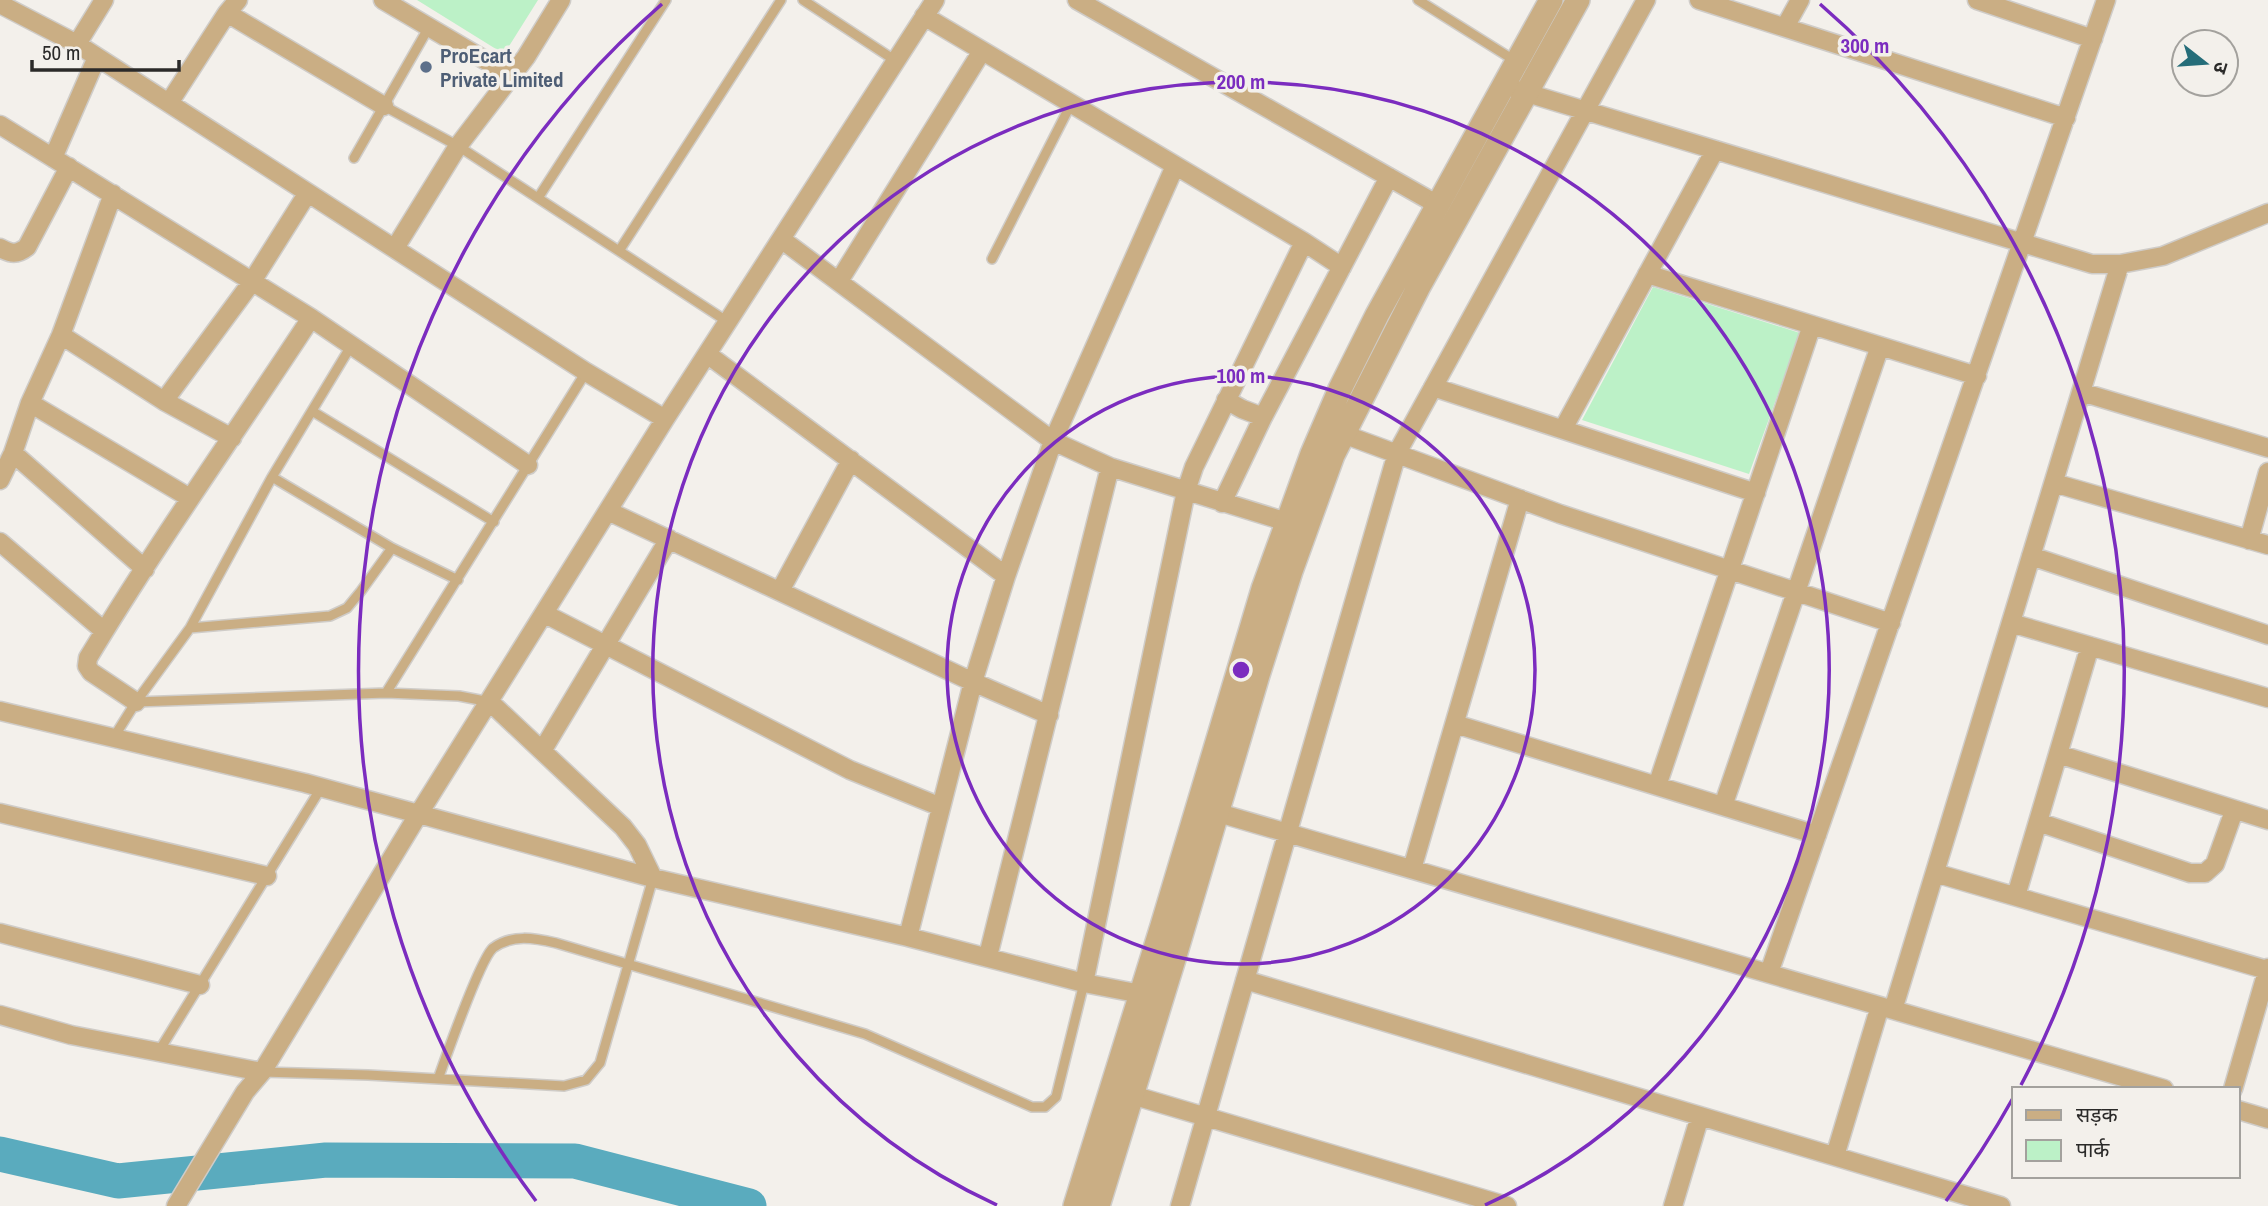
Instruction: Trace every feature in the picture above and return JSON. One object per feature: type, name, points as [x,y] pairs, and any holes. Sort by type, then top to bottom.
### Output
[{"type":"street","points":[[77,44],[104,0]]},
{"type":"street","points":[[383,0],[512,76]]},
{"type":"street","points":[[395,248],[458,146],[512,76],[561,0]]},
{"type":"street","points":[[176,1206],[245,1092],[262,1072],[418,815],[665,419],[934,0]]},
{"type":"street","points":[[1077,0],[1438,205]]},
{"type":"street","points":[[1075,1206],[1096,1172],[1132,1095],[1208,810],[1263,589],[1339,389],[1504,86],[1526,77],[1551,0]]},
{"type":"street","points":[[1098,1206],[1096,1172],[1140,994],[1333,455],[1526,77],[1578,0]]},
{"type":"street","points":[[1180,1206],[1397,453],[1646,0]]},
{"type":"street","points":[[1699,0],[2066,118]]},
{"type":"street","points":[[1785,27],[1800,0]]},
{"type":"street","points":[[1977,0],[2093,39]]},
{"type":"street","points":[[1769,973],[1978,376],[2106,0]]},
{"type":"street","points":[[0,4],[77,44],[586,372],[665,419]]},
{"type":"street","points":[[169,103],[233,6],[384,106]]},
{"type":"street","points":[[924,16],[1342,267]]},
{"type":"street","points":[[839,281],[982,51]]},
{"type":"street","points":[[53,158],[97,57]]},
{"type":"street","points":[[1526,77],[1585,111],[2092,264],[2120,264],[2163,256],[2268,213]]},
{"type":"street","points":[[0,125],[311,318],[528,465]]},
{"type":"street","points":[[1563,429],[1714,150]]},
{"type":"street","points":[[908,937],[973,682],[1006,576],[1053,441],[1175,166]]},
{"type":"street","points":[[0,247],[10,253],[20,253],[27,247],[69,167]]},
{"type":"street","points":[[1222,503],[1388,177]]},
{"type":"street","points":[[0,480],[13,453],[30,402],[61,335],[113,194]]},
{"type":"street","points":[[164,401],[251,283],[307,194]]},
{"type":"street","points":[[781,239],[1053,441],[1110,467],[1287,522]]},
{"type":"street","points":[[1084,983],[1186,491],[1194,467],[1304,242]]},
{"type":"street","points":[[1835,1156],[1935,873],[2120,264]]},
{"type":"street","points":[[1647,274],[1978,376]]},
{"type":"street","points":[[136,702],[91,671],[87,666],[88,658],[190,498],[311,318]]},
{"type":"street","points":[[1657,786],[1812,325]]},
{"type":"street","points":[[61,335],[164,401],[232,439]]},
{"type":"street","points":[[1723,806],[1880,346]]},
{"type":"street","points":[[707,354],[1006,576]]},
{"type":"street","points":[[1433,387],[1756,493]]},
{"type":"street","points":[[2081,392],[2268,448]]},
{"type":"street","points":[[1226,400],[1264,417]]},
{"type":"street","points":[[30,402],[190,498]]},
{"type":"street","points":[[1343,433],[1520,499],[1891,623]]},
{"type":"street","points":[[13,453],[145,569]]},
{"type":"street","points":[[780,591],[851,460]]},
{"type":"street","points":[[988,956],[1110,467]]},
{"type":"street","points":[[2249,540],[2268,472]]},
{"type":"street","points":[[2054,483],[2268,545]]},
{"type":"street","points":[[1412,869],[1520,499]]},
{"type":"street","points":[[608,511],[1049,715]]},
{"type":"street","points":[[542,751],[669,539]]},
{"type":"street","points":[[0,542],[104,631]]},
{"type":"street","points":[[2031,556],[2268,635]]},
{"type":"street","points":[[545,614],[850,770],[942,807]]},
{"type":"street","points":[[2011,623],[2267,693]]},
{"type":"street","points":[[2016,896],[2090,646]]},
{"type":"street","points":[[490,702],[624,827],[637,845],[653,878]]},
{"type":"street","points":[[0,711],[321,788],[653,878],[988,956],[1084,983],[1140,994]]},
{"type":"street","points":[[1455,724],[1817,835]]},
{"type":"street","points":[[2058,754],[2268,820]]},
{"type":"street","points":[[1208,810],[2157,1087]]},
{"type":"street","points":[[2038,822],[2190,873],[2205,873],[2215,864],[2234,811]]},
{"type":"street","points":[[0,813],[267,876]]},
{"type":"street","points":[[1935,873],[2268,969],[2234,1087]]},
{"type":"street","points":[[0,933],[200,985]]},
{"type":"street","points":[[1245,980],[2001,1206]]},
{"type":"street","points":[[0,1015],[71,1035],[262,1072]]},
{"type":"street","points":[[1132,1095],[1507,1206]]},
{"type":"street","points":[[2240,1111],[2268,1119]]},
{"type":"street","points":[[1673,1206],[1700,1116]]},
{"type":"lane","points":[[538,198],[666,0]]},
{"type":"lane","points":[[619,251],[781,0]]},
{"type":"lane","points":[[803,0],[896,61]]},
{"type":"lane","points":[[1418,0],[1431,3],[1526,77]]},
{"type":"lane","points":[[354,158],[429,27]]},
{"type":"lane","points":[[992,259],[1071,104]]},
{"type":"lane","points":[[384,106],[458,146],[728,322]]},
{"type":"lane","points":[[114,737],[190,628],[272,477],[352,346]]},
{"type":"lane","points":[[386,693],[586,372]]},
{"type":"lane","points":[[312,411],[494,522]]},
{"type":"lane","points":[[272,477],[392,548],[458,580]]},
{"type":"lane","points":[[190,628],[330,615],[346,608],[392,548]]},
{"type":"lane","points":[[136,702],[386,693],[459,696],[490,702]]},
{"type":"lane","points":[[159,1051],[321,788]]},
{"type":"lane","points":[[262,1072],[564,1086],[586,1080],[600,1063],[653,878]]},
{"type":"lane","points":[[438,1079],[478,975],[491,950],[510,939],[536,938],[630,963],[865,1034],[1032,1107],[1045,1107],[1056,1097],[1084,983]]},
{"type":"green space","points":[[417,0],[538,0],[504,54]]},
{"type":"green space","points":[[1653,287],[1800,333],[1749,474],[1582,420]]},
{"type":"waterway","points":[[0,1154],[118,1181],[326,1160],[575,1161],[749,1206]]},
{"type":"place","name":"ProEcart Private Limited","points":[[426,67]]}]
